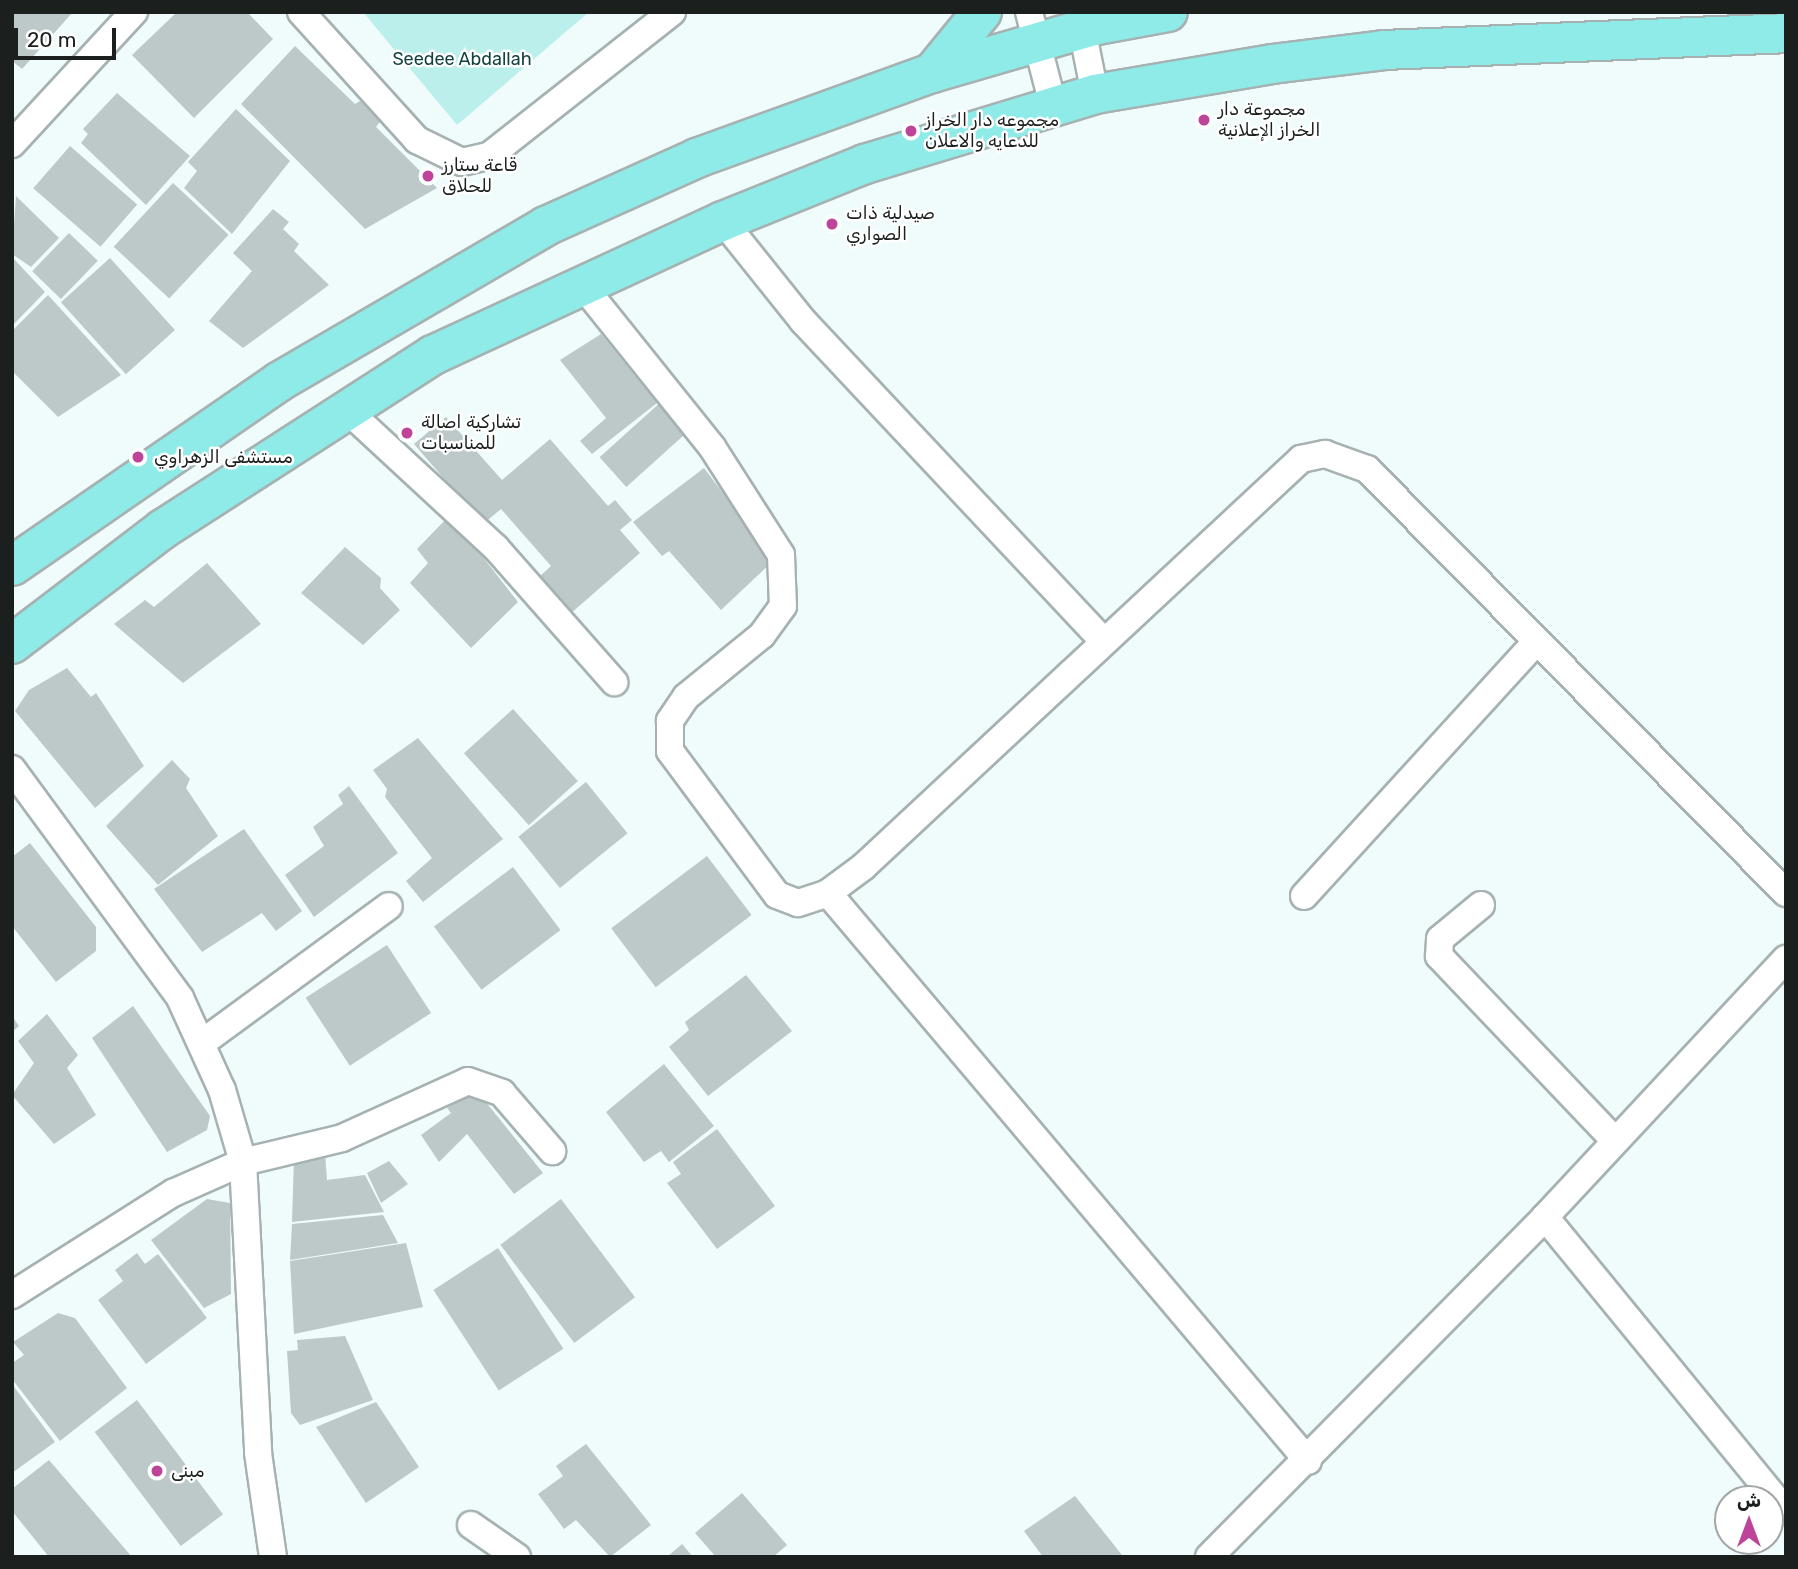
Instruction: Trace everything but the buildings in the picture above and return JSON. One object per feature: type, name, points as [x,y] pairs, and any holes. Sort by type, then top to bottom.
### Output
[{"type":"main road","points":[[932,73],[982,12]]},
{"type":"main road","points":[[12,566],[279,381],[546,226],[697,158],[932,73],[1034,27],[1168,12]]},
{"type":"main road","points":[[12,643],[163,529],[433,355],[723,221],[865,164],[1095,94],[1384,50],[1786,33]]},
{"type":"street","points":[[12,144],[134,12]]},
{"type":"street","points":[[301,12],[416,139],[462,162],[489,156],[672,12]]},
{"type":"street","points":[[1081,21],[1095,94]]},
{"type":"street","points":[[1034,27],[1053,105]]},
{"type":"street","points":[[723,221],[803,321],[1102,639]]},
{"type":"street","points":[[583,286],[712,447],[781,555],[783,606],[762,635],[686,697],[670,720],[670,751],[777,895],[798,903],[828,893],[863,867],[1102,639],[1301,459],[1325,454],[1367,469],[1786,893]]},
{"type":"street","points":[[347,410],[496,548],[614,682]]},
{"type":"street","points":[[1304,896],[1537,641]]},
{"type":"street","points":[[12,769],[145,947],[203,1042],[243,1162],[258,1453],[269,1554]]},
{"type":"street","points":[[828,893],[1308,1461]]},
{"type":"street","points":[[1481,905],[1440,939],[1439,956],[1615,1141]]},
{"type":"street","points":[[203,1042],[389,906]]},
{"type":"street","points":[[1209,1557],[1308,1461],[1545,1217],[1786,959]]},
{"type":"street","points":[[12,1295],[173,1193],[243,1162],[342,1138],[467,1081],[502,1093],[552,1151]]},
{"type":"street","points":[[1545,1217],[1786,1510]]},
{"type":"street","points":[[471,1525],[517,1557]]},
{"type":"green space","name":"Seedee Abdallah","points":[[363,12],[589,12],[457,125]]},
{"type":"place","name":"مجموعة دار الخراز اﻹعلانية","points":[[1204,120]]},
{"type":"place","name":"مجموعه دار الخراز للدعايه والاعلان","points":[[911,131]]},
{"type":"place","name":"قاعة ستارز للحلاق","points":[[428,176]]},
{"type":"place","name":"صيدلية ذات الصواري","points":[[832,224]]},
{"type":"place","name":"تشاركية اصالة للمناسبات","points":[[407,433]]},
{"type":"place","name":"مستشفى الزهراوي","points":[[138,457]]},
{"type":"place","name":"مبنى","points":[[157,1471]]}]
